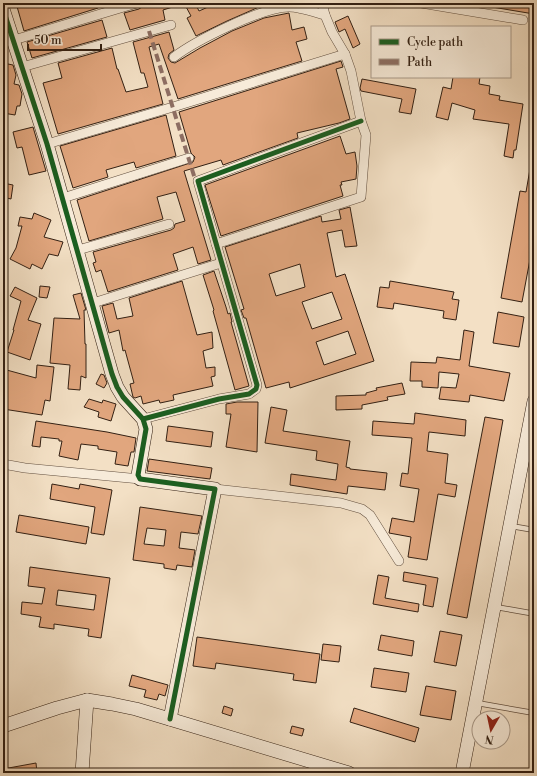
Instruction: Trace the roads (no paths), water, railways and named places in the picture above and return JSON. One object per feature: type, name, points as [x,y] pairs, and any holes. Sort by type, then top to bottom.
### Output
[{"type":"street","points":[[14,40],[137,3]]},
{"type":"street","points":[[216,244],[360,197],[366,135],[361,121],[351,71],[345,54],[332,32],[322,3]]},
{"type":"street","points":[[421,3],[523,20]]},
{"type":"street","points":[[174,57],[186,48],[240,22],[269,11],[289,7],[325,14]]},
{"type":"street","points":[[3,9],[48,144],[117,387],[123,397],[143,419],[146,429],[138,475],[140,479]]},
{"type":"street","points":[[22,67],[171,25]]},
{"type":"street","points":[[48,144],[345,54]]},
{"type":"street","points":[[143,419],[219,399],[249,394],[256,389],[257,385],[198,181],[361,121]]},
{"type":"street","points":[[63,198],[189,158]]},
{"type":"street","points":[[78,250],[169,224]]},
{"type":"street","points":[[93,303],[221,263]]},
{"type":"street","points":[[462,773],[534,401]]},
{"type":"street","points":[[3,464],[24,468],[140,479],[341,503],[362,509],[370,515],[399,561]]},
{"type":"street","points":[[170,719],[216,489]]},
{"type":"street","points":[[82,773],[87,700]]},
{"type":"street","points":[[3,726],[57,708],[87,700],[112,704],[170,719],[349,773]]},
{"type":"lane","points":[[510,526],[534,530]]},
{"type":"lane","points":[[494,606],[530,613]]},
{"type":"lane","points":[[476,703],[534,713]]}]
